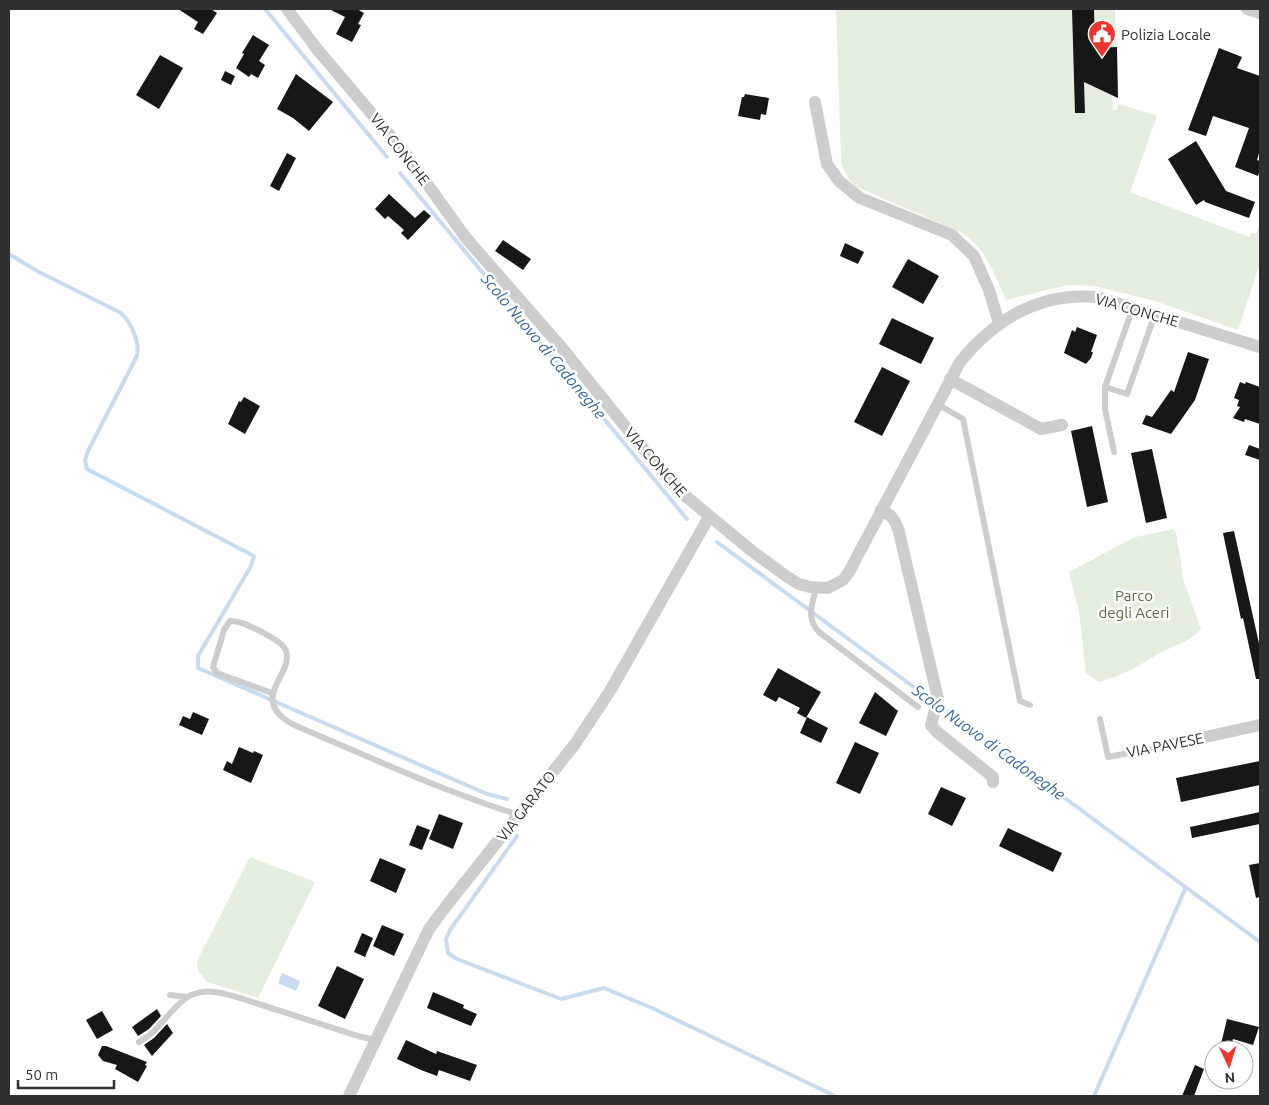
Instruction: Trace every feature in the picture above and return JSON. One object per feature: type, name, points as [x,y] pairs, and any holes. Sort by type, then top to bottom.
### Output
[{"type":"street","name":"VIA CONCHE","points":[[287,9],[405,153],[466,238],[562,348],[662,472],[709,517],[799,584],[816,588],[828,588],[835,585],[849,572],[960,362],[970,349],[1000,323],[1028,306],[1070,297],[1097,298],[1133,307],[1260,347]]},
{"type":"street","points":[[1247,9],[1260,13]]},
{"type":"street","points":[[815,102],[827,164],[839,181],[860,198],[952,235],[974,256],[989,290],[1000,323]]},
{"type":"street","points":[[950,379],[1041,429],[1062,425]]},
{"type":"street","points":[[881,510],[888,512],[896,522],[899,532],[938,699],[932,725],[937,732],[993,777],[993,782]]},
{"type":"street","name":"VIA GARATO","points":[[349,1096],[429,929],[575,744],[610,690],[709,517]]},
{"type":"street","name":"VIA PAVESE","points":[[1169,745],[1260,726]]},
{"type":"lane","points":[[1114,452],[1105,409],[1105,387],[1133,307]]},
{"type":"lane","points":[[1105,387],[1127,394],[1155,314]]},
{"type":"lane","points":[[937,404],[963,419],[1020,702],[1030,705]]},
{"type":"lane","points":[[816,588],[812,605],[811,618],[813,626],[918,707]]},
{"type":"lane","points":[[272,693],[217,672],[213,667],[224,630],[230,621],[240,621],[275,639],[283,646],[286,657],[285,668],[272,693],[273,703],[279,715],[296,726],[410,775],[478,802],[519,815]]},
{"type":"lane","name":"VIA PAVESE","points":[[1100,719],[1108,757],[1169,745]]},
{"type":"lane","points":[[139,1042],[151,1034],[187,997],[195,993],[206,992],[221,993],[375,1040]]},
{"type":"lane","points":[[170,994],[187,997]]},
{"type":"green space","points":[[836,9],[1115,9],[1118,98],[1112,96],[1113,110],[1117,110],[1119,104],[1157,116],[1130,192],[1249,237],[1251,233],[1256,234],[1260,224],[1260,263],[1238,330],[1155,301],[1094,286],[1068,285],[1006,300],[983,253],[969,238],[960,232],[857,187],[846,175],[841,160]]},
{"type":"green space","name":"Parco degli Aceri","points":[[1174,529],[1184,582],[1201,629],[1186,641],[1130,670],[1099,682],[1086,673],[1079,612],[1069,572],[1135,537]]},
{"type":"green space","points":[[250,857],[315,882],[258,998],[207,982],[198,970],[197,961]]},
{"type":"water","points":[[282,973],[300,981],[296,991],[278,983]]},
{"type":"building","points":[[178,9],[211,9],[217,13],[203,34],[194,29],[198,22]]},
{"type":"building","points":[[329,9],[357,9],[364,13],[358,24],[361,25],[352,42],[336,34],[345,17]]},
{"type":"building","points":[[1072,9],[1094,9],[1095,48],[1117,47],[1118,98],[1084,82],[1085,113],[1075,113]]},
{"type":"building","points":[[253,35],[269,45],[259,61],[265,65],[258,78],[251,74],[249,77],[236,68],[244,54],[242,53]]},
{"type":"building","points":[[1219,48],[1242,57],[1237,68],[1260,76],[1260,150],[1257,160],[1260,161],[1260,170],[1258,176],[1235,167],[1249,128],[1213,116],[1206,136],[1188,130]]},
{"type":"building","points":[[160,55],[183,68],[159,109],[136,95]]},
{"type":"building","points":[[225,71],[235,76],[231,85],[221,80]]},
{"type":"building","points":[[296,74],[333,102],[309,131],[293,118],[277,109]]},
{"type":"building","points":[[745,94],[769,98],[766,115],[761,114],[760,120],[738,116],[742,97]]},
{"type":"building","points":[[1196,141],[1226,191],[1255,202],[1249,218],[1204,200],[1196,205],[1168,159]]},
{"type":"building","points":[[287,153],[296,158],[279,191],[270,186]]},
{"type":"building","points":[[389,194],[415,218],[424,210],[431,216],[408,240],[401,233],[404,230],[388,216],[385,219],[375,209]]},
{"type":"building","points":[[503,240],[531,259],[523,270],[495,251]]},
{"type":"building","points":[[845,243],[864,252],[858,264],[840,256]]},
{"type":"building","points":[[908,259],[939,276],[923,304],[892,287]]},
{"type":"building","points":[[892,318],[934,338],[921,364],[879,344]]},
{"type":"building","points":[[1077,327],[1097,335],[1091,352],[1093,352],[1091,358],[1086,364],[1064,353],[1072,330],[1075,332]]},
{"type":"building","points":[[1188,352],[1209,359],[1195,400],[1171,434],[1142,424],[1146,415],[1152,417],[1171,390],[1174,392]]},
{"type":"building","points":[[882,367],[910,381],[882,436],[854,422]]},
{"type":"building","points":[[1240,382],[1260,387],[1260,424],[1245,419],[1244,422],[1233,418],[1240,407],[1237,406],[1239,400],[1234,398]]},
{"type":"building","points":[[244,397],[260,406],[245,434],[228,424],[239,401],[241,402]]},
{"type":"building","points":[[1092,426],[1108,502],[1087,507],[1071,431]]},
{"type":"building","points":[[1249,445],[1260,449],[1260,460],[1245,455]]},
{"type":"building","points":[[1152,449],[1167,518],[1146,523],[1131,453]]},
{"type":"building","points":[[1234,531],[1260,648],[1260,679],[1256,679],[1223,533]]},
{"type":"building","points":[[778,668],[821,692],[806,718],[797,713],[800,708],[779,697],[776,702],[763,695]]},
{"type":"building","points":[[875,692],[898,711],[886,736],[859,723]]},
{"type":"building","points":[[193,712],[209,719],[202,735],[179,725],[183,716],[190,719]]},
{"type":"building","points":[[807,717],[828,728],[821,743],[800,733]]},
{"type":"building","points":[[855,742],[879,753],[860,794],[836,783]]},
{"type":"building","points":[[239,747],[263,755],[251,783],[223,770],[227,761],[232,764]]},
{"type":"building","points":[[1260,761],[1260,785],[1181,802],[1176,778]]},
{"type":"building","points":[[941,787],[966,798],[952,826],[928,814]]},
{"type":"building","points":[[1260,812],[1260,824],[1192,838],[1190,827]]},
{"type":"building","points":[[439,814],[463,823],[453,849],[429,839]]},
{"type":"building","points":[[417,825],[430,830],[422,850],[409,845]]},
{"type":"building","points":[[1008,828],[1062,853],[1053,872],[999,846]]},
{"type":"building","points":[[380,858],[406,869],[396,893],[370,881]]},
{"type":"building","points":[[1260,863],[1260,897],[1256,898],[1249,865]]},
{"type":"building","points":[[382,925],[404,934],[394,956],[373,946]]},
{"type":"building","points":[[362,933],[373,938],[365,957],[354,952]]},
{"type":"building","points":[[337,966],[364,979],[345,1019],[318,1006]]},
{"type":"building","points":[[433,992],[464,1005],[463,1008],[477,1014],[471,1026],[427,1008]]},
{"type":"building","points":[[157,1009],[161,1016],[149,1029],[138,1036],[132,1027]]},
{"type":"building","points":[[102,1011],[113,1030],[97,1039],[86,1020]]},
{"type":"building","points":[[1227,1019],[1259,1027],[1254,1042],[1254,1040],[1222,1040]]},
{"type":"building","points":[[167,1024],[173,1033],[152,1056],[144,1045],[154,1038]]},
{"type":"building","points":[[406,1040],[436,1054],[437,1051],[477,1065],[470,1081],[439,1070],[437,1076],[397,1059]]},
{"type":"building","points":[[102,1046],[147,1062],[145,1065],[147,1066],[138,1082],[115,1069],[117,1065],[103,1061],[98,1055]]},
{"type":"building","points":[[1195,1065],[1204,1069],[1194,1096],[1182,1096]]},
{"type":"waterway","name":"Scolo Nuovo di Cadoneghe","points":[[265,9],[387,157]]},
{"type":"waterway","name":"Scolo Nuovo di Cadoneghe","points":[[400,173],[687,519]]},
{"type":"waterway","points":[[9,254],[39,272],[121,313],[134,333],[138,350],[137,356],[88,451],[85,460],[87,469],[254,556],[251,566],[198,656],[198,668],[487,794],[507,799]]},
{"type":"waterway","name":"Scolo Nuovo di Cadoneghe","points":[[717,542],[934,702]]},
{"type":"waterway","name":"Scolo Nuovo di Cadoneghe","points":[[940,706],[1260,942]]},
{"type":"waterway","points":[[517,836],[450,930],[446,939],[448,953],[457,959],[561,999],[604,988],[652,1008],[835,1096]]},
{"type":"waterway","points":[[1094,1096],[1186,887]]},
{"type":"place","name":"Polizia Locale","points":[[1102,58]]}]
